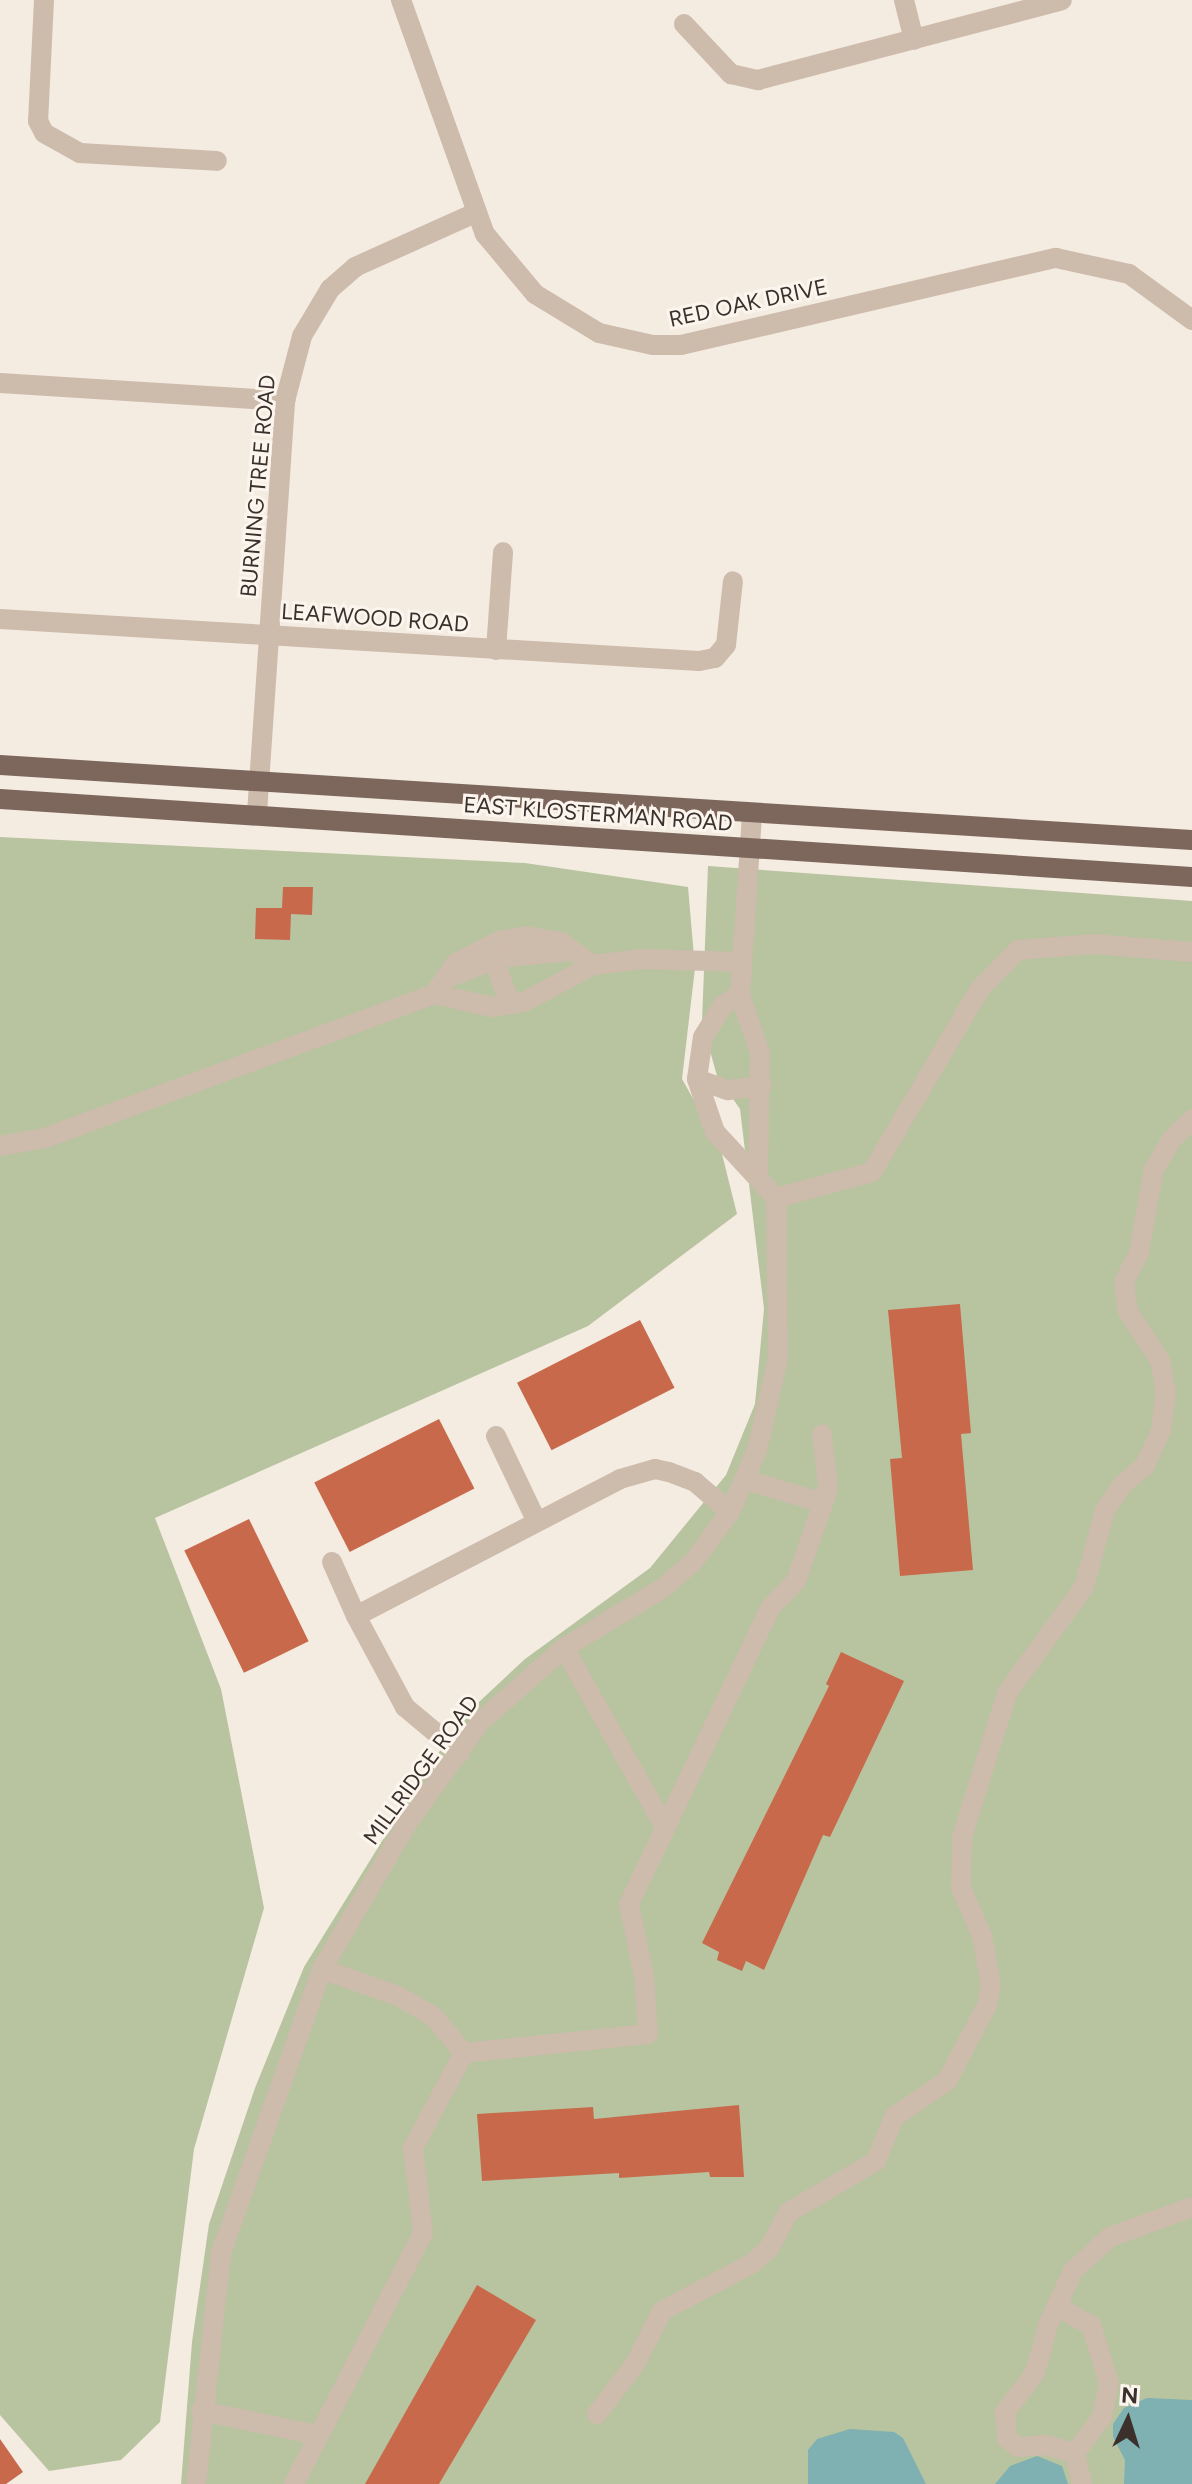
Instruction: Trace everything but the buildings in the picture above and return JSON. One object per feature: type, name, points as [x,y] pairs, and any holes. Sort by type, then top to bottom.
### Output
[{"type":"main road","name":"EAST KLOSTERMAN ROAD","points":[[0,765],[752,815],[1192,840]]},
{"type":"main road","name":"EAST KLOSTERMAN ROAD","points":[[0,799],[257,813],[1192,877]]},
{"type":"street","points":[[44,0],[38,121],[44,133],[80,153],[217,161]]},
{"type":"street","name":"RED OAK DRIVE","points":[[401,0],[475,213],[506,263],[546,304],[599,333],[653,345],[699,341],[1056,258],[1129,274],[1192,320]]},
{"type":"street","points":[[904,0],[914,40]]},
{"type":"street","points":[[684,24],[731,74],[758,80],[1062,0]]},
{"type":"street","name":"BURNING TREE ROAD","points":[[257,813],[285,401],[302,336],[340,279],[369,259],[475,213]]},
{"type":"street","points":[[0,383],[285,401]]},
{"type":"street","points":[[496,650],[503,552]]},
{"type":"street","name":"LEAFWOOD ROAD","points":[[0,619],[699,661],[715,658],[726,645],[733,581]]},
{"type":"street","points":[[752,815],[740,995],[760,1053],[762,1086],[758,1176]]},
{"type":"street","points":[[0,1146],[45,1138],[434,994],[450,977],[456,963],[499,949],[526,936],[561,942],[593,965]]},
{"type":"street","points":[[740,995],[723,1005],[703,1037],[697,1079],[715,1132],[776,1198],[872,1172],[979,990],[1018,950],[1094,944],[1192,952]]},
{"type":"street","points":[[499,949],[498,972],[511,1004]]},
{"type":"street","points":[[434,994],[458,1003],[511,1004],[558,987],[593,965],[642,959],[741,962]]},
{"type":"street","points":[[697,1079],[728,1090],[762,1086]]},
{"type":"street","points":[[597,2414],[635,2364],[662,2311],[753,2263],[770,2247],[789,2212],[819,2190],[871,2167],[894,2117],[947,2081],[988,2003],[991,1985],[982,1936],[961,1888],[962,1837],[1007,1693],[1072,1606],[1091,1568],[1105,1510],[1124,1483],[1144,1467],[1161,1431],[1166,1391],[1160,1361],[1128,1311],[1124,1282],[1139,1252],[1154,1169],[1172,1139],[1192,1120]]},
{"type":"street","name":"MILLRIDGE ROAD","points":[[196,2484],[201,2411],[226,2233],[322,1969],[408,1822],[491,1710],[564,1648],[663,1588],[693,1562],[730,1512],[746,1480],[775,1390],[776,1198]]},
{"type":"street","points":[[464,2053],[648,2034],[644,1976],[629,1904],[663,1824],[770,1608],[796,1581],[828,1487],[822,1434]]},
{"type":"street","points":[[496,1436],[537,1522]]},
{"type":"street","points":[[356,1616],[620,1479],[655,1469],[695,1482],[730,1512]]},
{"type":"street","points":[[746,1480],[823,1503]]},
{"type":"street","points":[[332,1562],[356,1616],[405,1707],[460,1753]]},
{"type":"street","points":[[564,1648],[663,1824]]},
{"type":"street","points":[[322,1969],[398,1996],[433,2016],[464,2053]]},
{"type":"street","points":[[294,2484],[423,2233],[413,2148],[464,2053]]},
{"type":"street","points":[[1075,2453],[1045,2445],[1018,2447],[1007,2438],[1003,2424],[1011,2402],[1035,2373],[1073,2271],[1110,2237],[1192,2207]]},
{"type":"street","points":[[1058,2307],[1091,2325],[1109,2383],[1102,2417],[1075,2453],[1082,2484]]},
{"type":"street","points":[[201,2411],[318,2435]]},
{"type":"green space","points":[[0,837],[525,863],[688,887],[695,968],[682,1079],[720,1146],[737,1214],[588,1326],[155,1518],[221,1689],[264,1908],[194,2149],[160,2422],[121,2460],[49,2471],[0,2415]]},
{"type":"green space","points":[[708,866],[1192,901],[1192,2484],[181,2484],[192,2342],[209,2224],[255,2088],[304,1967],[431,1762],[480,1701],[525,1659],[650,1568],[726,1475],[755,1404],[764,1309],[740,1109],[717,1076],[702,1022]]},
{"type":"water","points":[[1147,2398],[1192,2400],[1192,2484],[1124,2484],[1125,2460],[1113,2437],[1113,2424],[1124,2408]]},
{"type":"water","points":[[850,2429],[894,2432],[903,2438],[926,2484],[808,2484],[808,2450],[817,2439]]},
{"type":"water","points":[[1037,2456],[1062,2466],[1068,2484],[995,2484],[1010,2466]]}]
